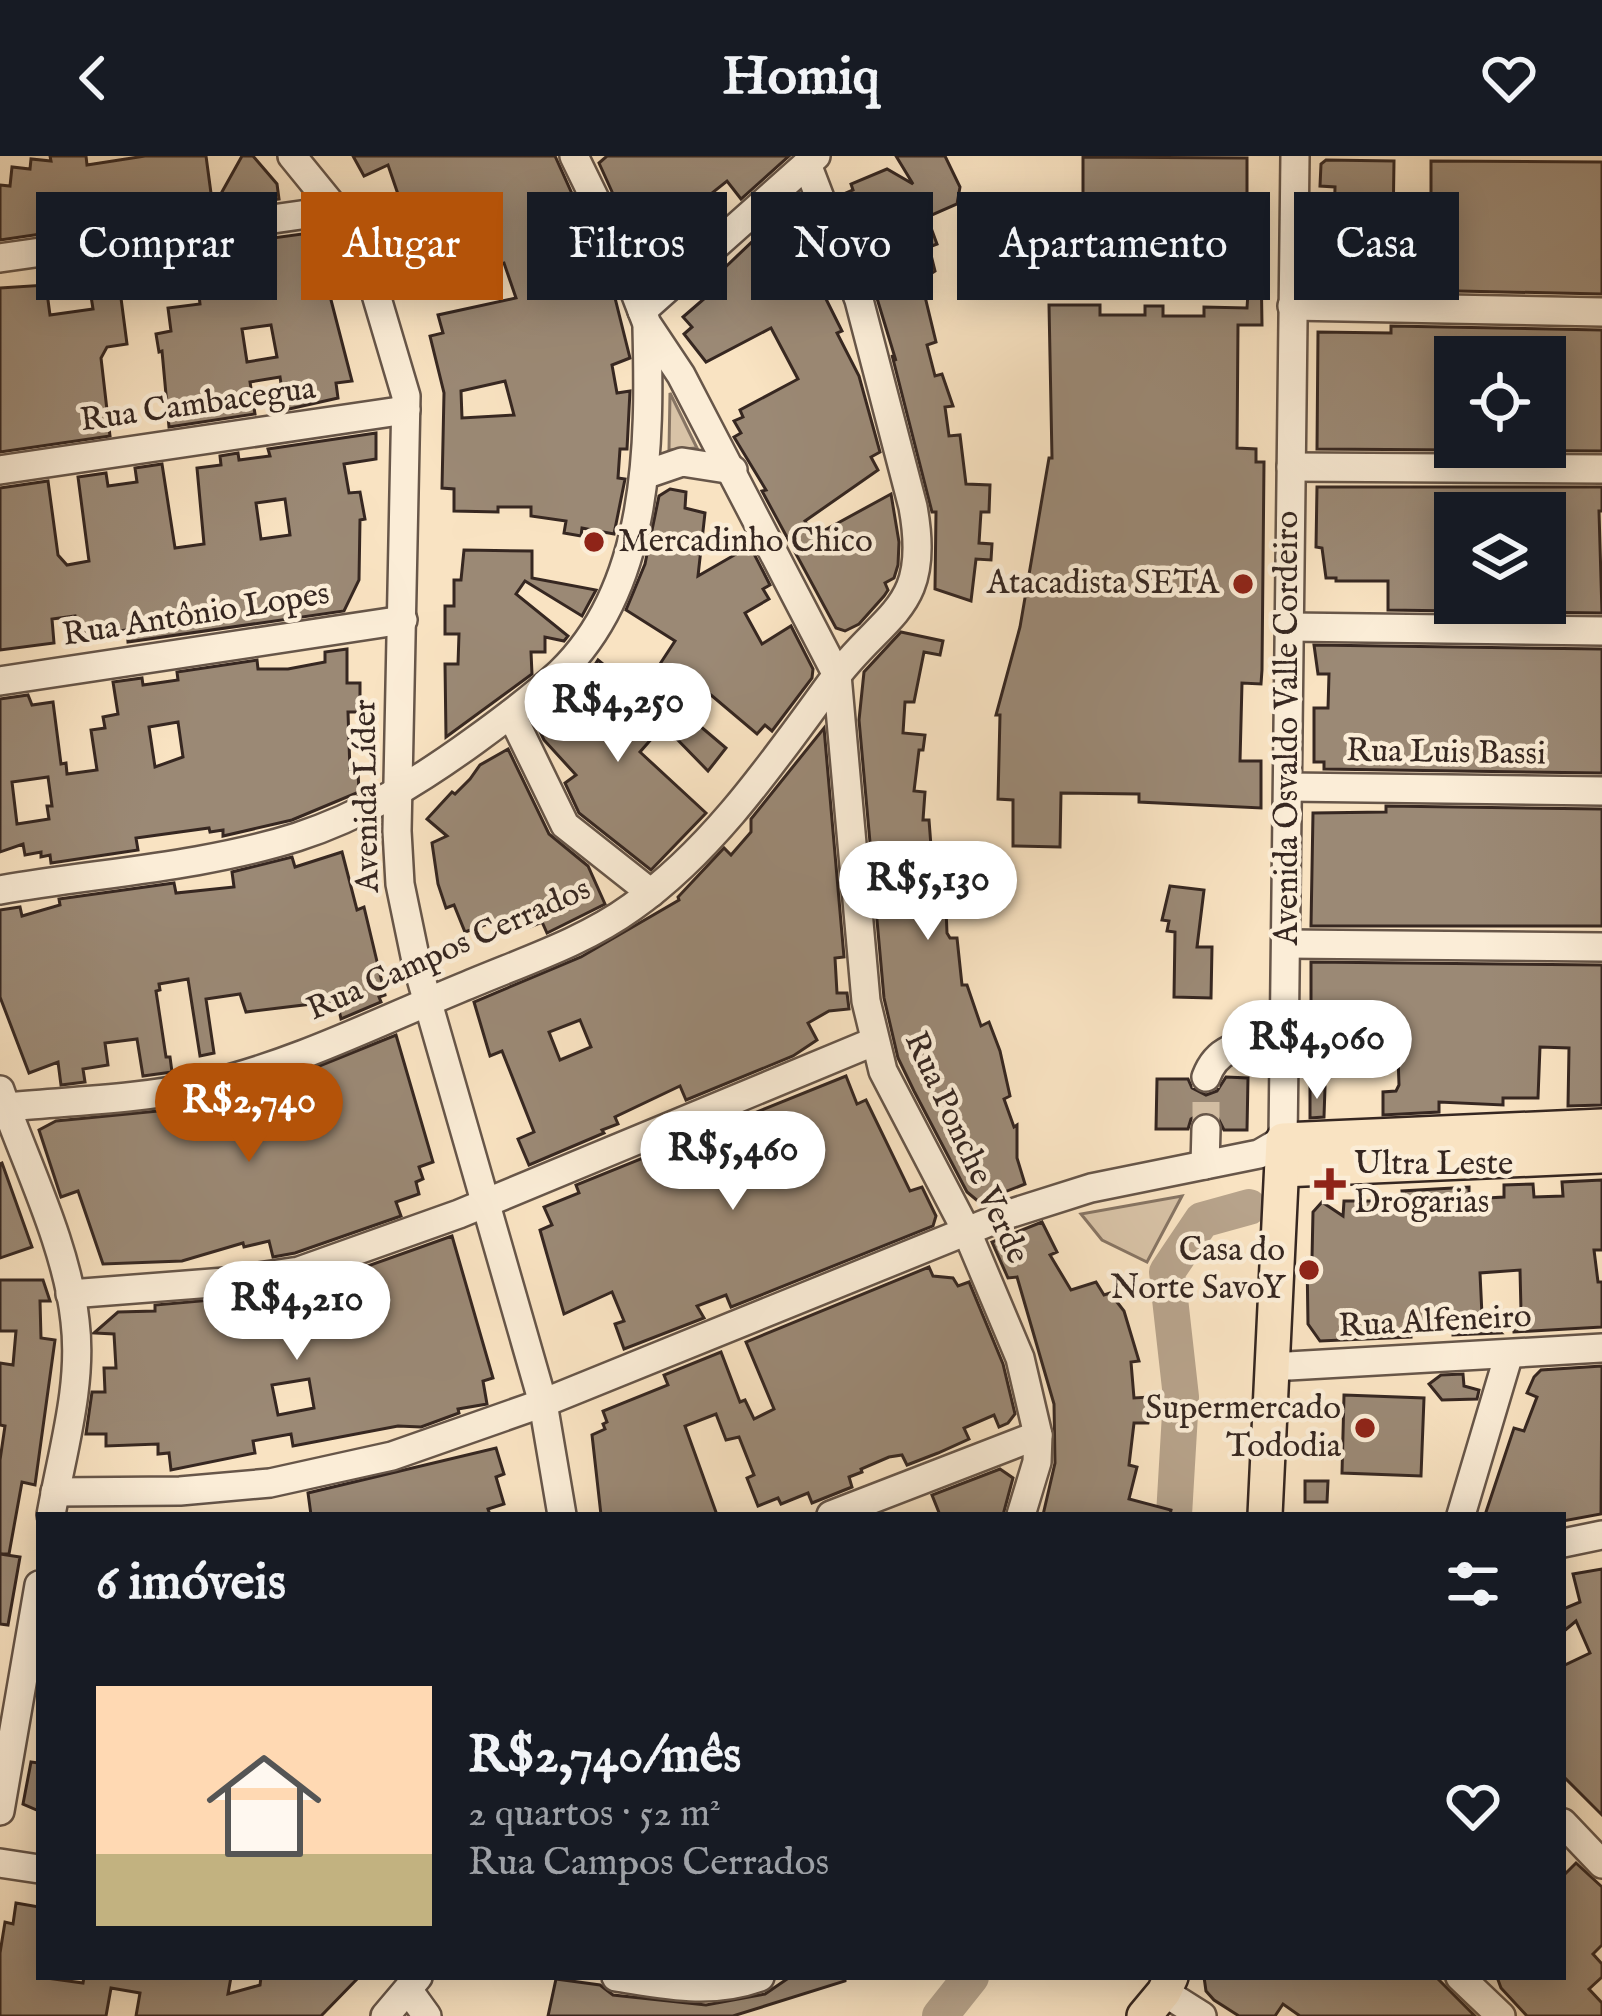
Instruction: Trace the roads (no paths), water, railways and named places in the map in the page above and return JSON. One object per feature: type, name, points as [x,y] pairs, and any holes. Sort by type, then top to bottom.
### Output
[{"type":"main road","points":[[1396,1150],[1602,1126]]},
{"type":"main road","points":[[1275,1155],[1396,1150],[1602,1156]]},
{"type":"main road","name":"Avenida Osvaldo Valle Cordeiro","points":[[1265,1512],[1275,1155]]},
{"type":"street","name":"Avenida Líder","points":[[292,156],[321,192]]},
{"type":"street","points":[[0,890],[295,838],[400,791],[511,714],[562,671],[593,631],[621,572],[644,475],[644,317],[613,236],[574,156]]},
{"type":"street","name":"Avenida Osvaldo Valle Cordeiro","points":[[1275,1155],[1287,944],[1294,156]]},
{"type":"street","points":[[644,317],[812,160]]},
{"type":"street","name":"Rua Campos Cerrados","points":[[3,1098],[204,1085],[297,1055],[604,924],[651,893],[707,839],[837,675],[905,602],[915,583],[920,541],[859,300],[812,160]]},
{"type":"street","points":[[0,258],[301,215]]},
{"type":"street","name":"Avenida Líder","points":[[378,300],[399,365],[406,410],[400,884],[428,1003],[543,1403],[561,1512]]},
{"type":"street","points":[[1292,306],[1602,312]]},
{"type":"street","name":"Rua Ponche Verde","points":[[644,317],[733,470],[837,675],[866,1001],[874,1042],[892,1091],[967,1232],[1020,1358],[1038,1435],[1037,1462],[1022,1512]]},
{"type":"street","name":"Rua Cambacegua","points":[[0,470],[406,410]]},
{"type":"street","points":[[644,475],[682,463],[733,470]]},
{"type":"street","points":[[1291,467],[1602,469]]},
{"type":"street","name":"Rua Antônio Lopes","points":[[0,681],[404,620]]},
{"type":"street","points":[[1289,627],[1602,631]]},
{"type":"street","points":[[511,714],[565,825],[651,893]]},
{"type":"street","name":"Rua Luis Bassi","points":[[1288,788],[1602,791]]},
{"type":"street","points":[[1287,944],[1602,947]]},
{"type":"street","points":[[1206,1077],[1222,1051],[1285,1039]]},
{"type":"street","points":[[70,1294],[299,1271],[486,1202],[874,1042]]},
{"type":"street","points":[[3,1098],[70,1294],[77,1360],[53,1503],[270,1483],[392,1456],[543,1403],[967,1232],[1091,1188],[1275,1155]]},
{"type":"street","points":[[1205,1165],[1206,1129]]},
{"type":"street","name":"Rua Alfeneiro","points":[[1271,1367],[1602,1348]]},
{"type":"street","points":[[1462,1512],[1509,1354]]},
{"type":"street","points":[[839,1512],[1038,1435]]},
{"type":"street","points":[[1566,1542],[1602,1535]]},
{"type":"street","points":[[0,1811],[29,1706],[36,1621]]},
{"type":"street","points":[[1566,1826],[1602,1864]]},
{"type":"street","points":[[0,1863],[36,1869]]},
{"type":"street","points":[[635,1980],[700,1990],[751,1980]]},
{"type":"street","points":[[1463,1980],[1502,2016]]},
{"type":"street","points":[[385,2016],[414,1984],[427,2016]]},
{"type":"street","points":[[1160,1995],[1202,2016]]},
{"type":"waterway","points":[[1174,1512],[1181,1397],[1167,1272],[1202,1220],[1249,1207]]},
{"type":"waterway","points":[[940,2016],[969,1980]]},
{"type":"tunnel","points":[[1206,1077],[1206,1129]]},
{"type":"place","name":"Mercadinho Chico","points":[[594,542]]},
{"type":"place","name":"Atacadista SETA","points":[[1243,584]]},
{"type":"place","name":"Ultra Leste Drogarias","points":[[1330,1184]]},
{"type":"place","name":"Casa do Norte SavoY","points":[[1309,1270]]},
{"type":"place","name":"Supermercado Tododia","points":[[1365,1428]]}]
